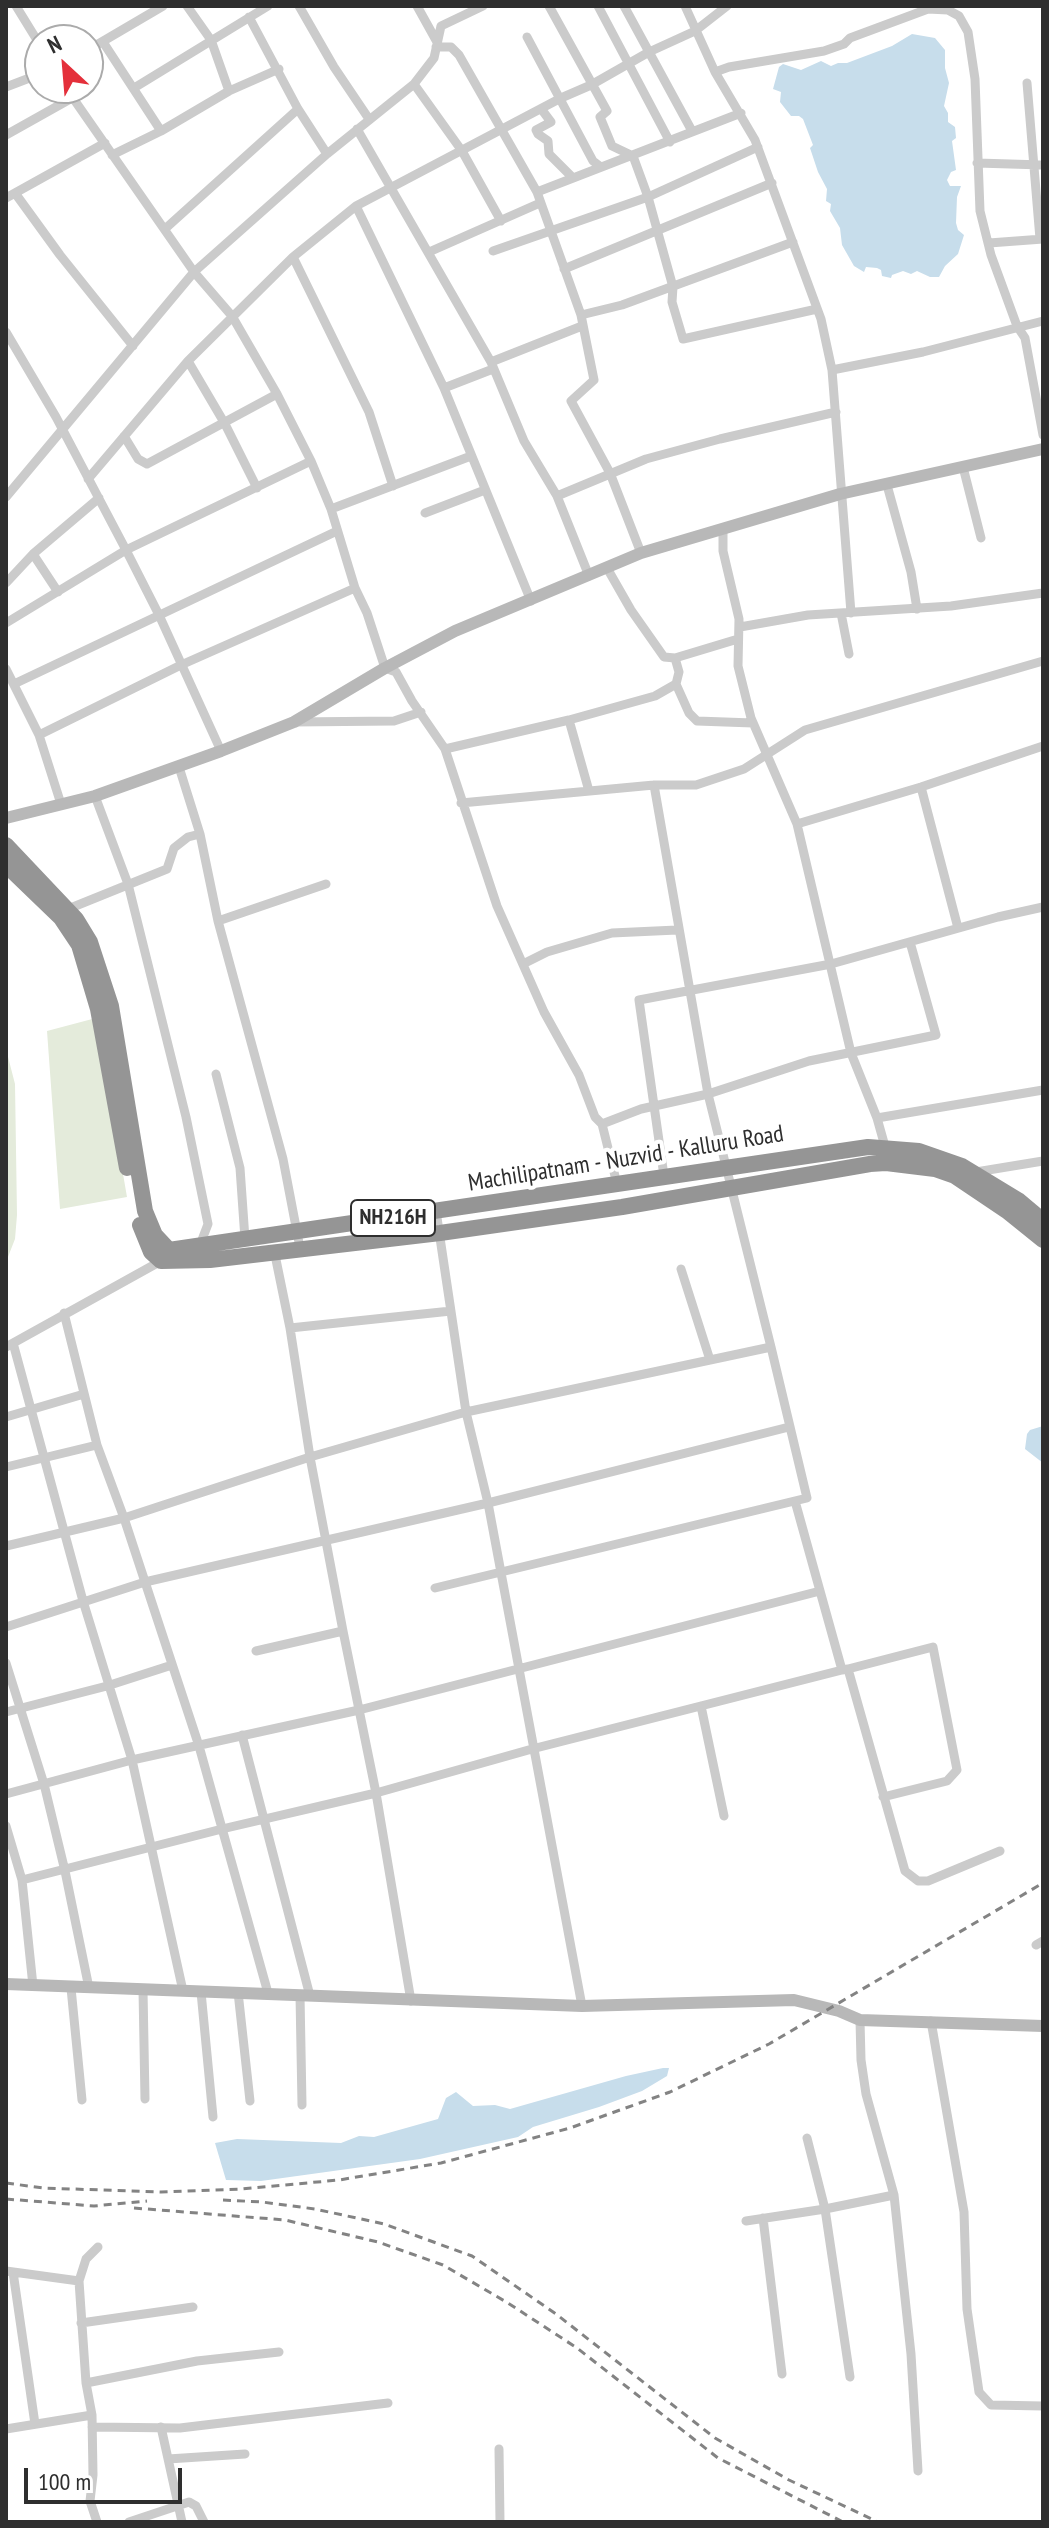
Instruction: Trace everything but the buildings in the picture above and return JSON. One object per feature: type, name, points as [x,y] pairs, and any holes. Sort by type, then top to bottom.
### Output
[{"type":"highway","points":[[6,845],[68,909],[90,942],[111,1006],[145,1211],[165,1256]]},
{"type":"highway","points":[[6,865],[61,918],[79,945],[98,1009],[135,1206],[151,1252],[165,1256]]},
{"type":"highway","name":"Machilipatnam - Nuzvid - Kalluru Road","points":[[165,1256],[200,1245],[245,1239],[300,1240],[440,1233],[622,1207],[886,1155],[955,1176],[1043,1240]]},
{"type":"highway","name":"Machilipatnam - Nuzvid - Kalluru Road","points":[[165,1256],[210,1260],[274,1250],[300,1240],[436,1211],[724,1167],[886,1155],[939,1156],[976,1172],[1043,1221]]},
{"type":"street","points":[[16,6],[27,24]]},
{"type":"street","points":[[137,6],[144,18]]},
{"type":"street","points":[[104,41],[163,6]]},
{"type":"street","points":[[187,6],[211,40],[229,91]]},
{"type":"street","points":[[134,88],[268,6]]},
{"type":"street","points":[[299,6],[369,119]]},
{"type":"street","points":[[417,6],[436,44],[455,50],[539,198],[582,320],[594,380],[571,401],[610,473],[641,553]]},
{"type":"street","points":[[6,497],[194,272],[327,154],[414,84],[428,68],[441,26],[482,6]]},
{"type":"street","points":[[549,6],[607,111],[600,117],[612,146],[633,156],[658,232],[683,339],[817,309]]},
{"type":"street","points":[[598,6],[670,142]]},
{"type":"street","points":[[624,6],[692,131]]},
{"type":"street","points":[[685,6],[715,72],[758,147],[817,309],[832,370],[836,412],[849,654]]},
{"type":"street","points":[[88,479],[188,361],[232,316],[293,257],[356,206],[649,52],[695,31],[727,6]]},
{"type":"street","points":[[715,72],[824,51],[928,8],[948,10],[959,16],[968,32],[975,79],[980,211],[1017,326],[1025,338],[1043,435]]},
{"type":"street","points":[[249,17],[298,109],[327,154]]},
{"type":"street","points":[[527,37],[593,161],[601,167]]},
{"type":"street","points":[[104,43],[161,131]]},
{"type":"street","points":[[112,155],[161,131],[229,91],[279,69]]},
{"type":"street","points":[[6,73],[9,86]]},
{"type":"street","points":[[989,243],[1042,239],[1038,165],[1027,83]]},
{"type":"street","points":[[414,84],[462,151],[501,221]]},
{"type":"street","points":[[6,135],[61,104]]},
{"type":"street","points":[[76,104],[194,272],[232,316],[277,394],[331,509],[355,588],[367,613],[385,668]]},
{"type":"street","points":[[166,228],[298,109]]},
{"type":"street","points":[[542,110],[551,122],[536,130],[548,141],[549,154],[573,178]]},
{"type":"street","points":[[429,252],[501,221],[573,178],[741,113]]},
{"type":"street","points":[[357,129],[492,366],[524,441],[557,496],[589,576]]},
{"type":"street","points":[[105,143],[11,196],[133,346]]},
{"type":"street","points":[[493,251],[648,197],[758,147]]},
{"type":"street","points":[[977,163],[1038,165]]},
{"type":"street","points":[[564,269],[772,183]]},
{"type":"street","points":[[356,206],[444,388],[531,601]]},
{"type":"street","points":[[444,388],[582,320],[793,242]]},
{"type":"street","points":[[293,257],[369,412],[393,486]]},
{"type":"street","points":[[832,370],[923,352],[1043,321]]},
{"type":"street","points":[[6,332],[126,550],[221,751]]},
{"type":"street","points":[[188,361],[225,424],[257,488]]},
{"type":"street","points":[[124,436],[138,459],[147,464],[277,394]]},
{"type":"street","points":[[557,496],[646,459],[836,412]]},
{"type":"street","points":[[6,818],[95,796],[294,722],[455,631],[641,553],[840,494],[1043,449]]},
{"type":"street","points":[[331,509],[471,456]]},
{"type":"street","points":[[6,623],[126,550],[311,461]]},
{"type":"street","points":[[963,467],[981,538]]},
{"type":"street","points":[[887,485],[911,572],[917,609]]},
{"type":"street","points":[[425,513],[485,490]]},
{"type":"street","points":[[6,583],[33,554],[99,498]]},
{"type":"street","points":[[723,528],[723,551],[740,627],[738,666],[753,723],[797,824],[851,1053],[877,1118],[886,1155]]},
{"type":"street","points":[[14,684],[337,531]]},
{"type":"street","points":[[33,554],[58,592]]},
{"type":"street","points":[[607,568],[664,657],[675,658],[738,639]]},
{"type":"street","points":[[39,735],[181,665],[355,588]]},
{"type":"street","points":[[740,627],[808,615],[917,609],[1043,593]]},
{"type":"street","points":[[675,658],[679,672],[676,684],[689,713],[697,721],[753,723]]},
{"type":"street","points":[[461,803],[654,785],[696,785],[744,769],[805,730],[1043,661]]},
{"type":"street","points":[[385,668],[396,672],[445,749],[497,906],[544,1012],[579,1075],[595,1117],[602,1124],[617,1184]]},
{"type":"street","points":[[6,669],[39,735],[61,804]]},
{"type":"street","points":[[445,749],[655,696],[676,684]]},
{"type":"street","points":[[294,722],[394,721],[421,712]]},
{"type":"street","points":[[569,720],[589,791]]},
{"type":"street","points":[[797,824],[1043,746]]},
{"type":"street","points":[[179,767],[200,834],[218,921],[283,1159],[300,1240]]},
{"type":"street","points":[[435,1588],[807,1498],[708,1094],[654,785]]},
{"type":"street","points":[[921,787],[958,928]]},
{"type":"street","points":[[95,796],[128,884],[199,1178],[208,1224],[200,1245]]},
{"type":"street","points":[[68,909],[167,869],[174,848],[188,837],[200,834]]},
{"type":"street","points":[[218,921],[326,884]]},
{"type":"street","points":[[664,1176],[639,1000],[831,964],[1043,907]]},
{"type":"street","points":[[523,964],[547,952],[612,933],[677,930]]},
{"type":"street","points":[[602,1124],[641,1109],[708,1094],[809,1061],[936,1035],[910,942]]},
{"type":"street","points":[[216,1074],[240,1168],[245,1239]]},
{"type":"street","points":[[877,1118],[1043,1090]]},
{"type":"street","points":[[976,1172],[1043,1161]]},
{"type":"street","points":[[436,1211],[466,1412],[488,1503],[582,2006]]},
{"type":"street","points":[[274,1250],[310,1457],[376,1793],[411,2001]]},
{"type":"street","points":[[165,1256],[9,1345],[65,1530],[107,1686],[132,1760],[183,1991]]},
{"type":"street","points":[[681,1269],[710,1360]]},
{"type":"street","points":[[290,1328],[451,1311]]},
{"type":"street","points":[[64,1313],[97,1445],[199,1746],[268,1993]]},
{"type":"street","points":[[6,1546],[124,1518],[310,1457],[466,1412],[771,1347]]},
{"type":"street","points":[[6,1417],[84,1394]]},
{"type":"street","points":[[6,1627],[145,1582],[488,1503],[789,1427]]},
{"type":"street","points":[[6,1467],[97,1445]]},
{"type":"street","points":[[795,1501],[905,1871],[918,1881],[928,1881],[1000,1851]]},
{"type":"street","points":[[6,1794],[132,1760],[359,1710],[820,1591]]},
{"type":"street","points":[[256,1651],[343,1631]]},
{"type":"street","points":[[22,1880],[376,1793],[532,1749],[933,1647],[957,1770],[947,1781],[883,1797]]},
{"type":"street","points":[[6,1663],[44,1784],[89,1988]]},
{"type":"street","points":[[6,1712],[107,1686],[172,1665]]},
{"type":"street","points":[[701,1706],[724,1816]]},
{"type":"street","points":[[242,1735],[305,1995],[302,2105]]},
{"type":"street","points":[[6,1826],[22,1880],[33,1986]]},
{"type":"street","points":[[6,1984],[582,2006],[794,2000],[839,2011],[860,2020],[1043,2026]]},
{"type":"street","points":[[71,1988],[82,2100]]},
{"type":"street","points":[[143,1990],[145,2099]]},
{"type":"street","points":[[201,1992],[213,2117]]},
{"type":"street","points":[[238,1992],[250,2101]]},
{"type":"street","points":[[860,2020],[866,2094],[894,2195],[911,2354],[918,2471]]},
{"type":"street","points":[[931,2021],[964,2212],[967,2309],[979,2392],[991,2405],[1043,2406]]},
{"type":"street","points":[[807,2138],[825,2209],[850,2377]]},
{"type":"street","points":[[746,2221],[894,2195]]},
{"type":"street","points":[[763,2218],[782,2374]]},
{"type":"street","points":[[97,2522],[90,2501],[92,2415],[86,2383],[79,2281],[86,2259],[98,2247]]},
{"type":"street","points":[[35,2424],[10,2271],[79,2281]]},
{"type":"street","points":[[81,2323],[193,2307]]},
{"type":"street","points":[[86,2383],[197,2361],[279,2352]]},
{"type":"street","points":[[92,2427],[180,2428],[388,2403]]},
{"type":"street","points":[[6,2429],[92,2415]]},
{"type":"street","points":[[161,2427],[182,2522]]},
{"type":"street","points":[[499,2449],[500,2522]]},
{"type":"street","points":[[168,2459],[245,2454]]},
{"type":"street","points":[[129,2522],[193,2503],[204,2522]]},
{"type":"green space","points":[[96,1018],[127,1197],[60,1209],[47,1031]]},
{"type":"green space","points":[[6,1049],[15,1084],[17,1215],[15,1239],[6,1262]]},
{"type":"water","points":[[912,34],[935,38],[945,50],[949,83],[944,106],[948,122],[955,127],[956,138],[952,141],[956,170],[947,180],[950,186],[961,186],[957,197],[956,223],[964,235],[958,254],[939,277],[903,271],[891,278],[882,276],[877,268],[866,267],[864,272],[854,266],[842,245],[840,228],[830,211],[831,204],[826,201],[827,189],[818,172],[810,148],[813,145],[803,119],[791,116],[780,102],[781,92],[773,89],[779,67],[783,64],[801,70],[821,61],[831,66],[847,63],[892,46]]},
{"type":"water","points":[[1043,1426],[1043,1463],[1025,1449],[1030,1430]]},
{"type":"water","points":[[669,2068],[667,2076],[642,2091],[533,2127],[518,2137],[420,2159],[261,2181],[226,2180],[215,2143],[237,2139],[341,2143],[359,2136],[374,2137],[438,2119],[446,2098],[456,2092],[473,2106],[495,2105],[510,2109]]},
{"type":"railway","points":[[6,2183],[43,2188],[161,2192],[339,2180],[441,2163],[570,2128],[670,2092],[769,2044],[1043,1883]]},
{"type":"railway","points":[[6,2199],[94,2206],[147,2201]]},
{"type":"railway","points":[[223,2200],[315,2209],[384,2224],[472,2256],[556,2314],[715,2438],[789,2480],[878,2522]]},
{"type":"railway","points":[[134,2208],[285,2220],[378,2242],[443,2265],[577,2348],[718,2458],[843,2522]]}]
